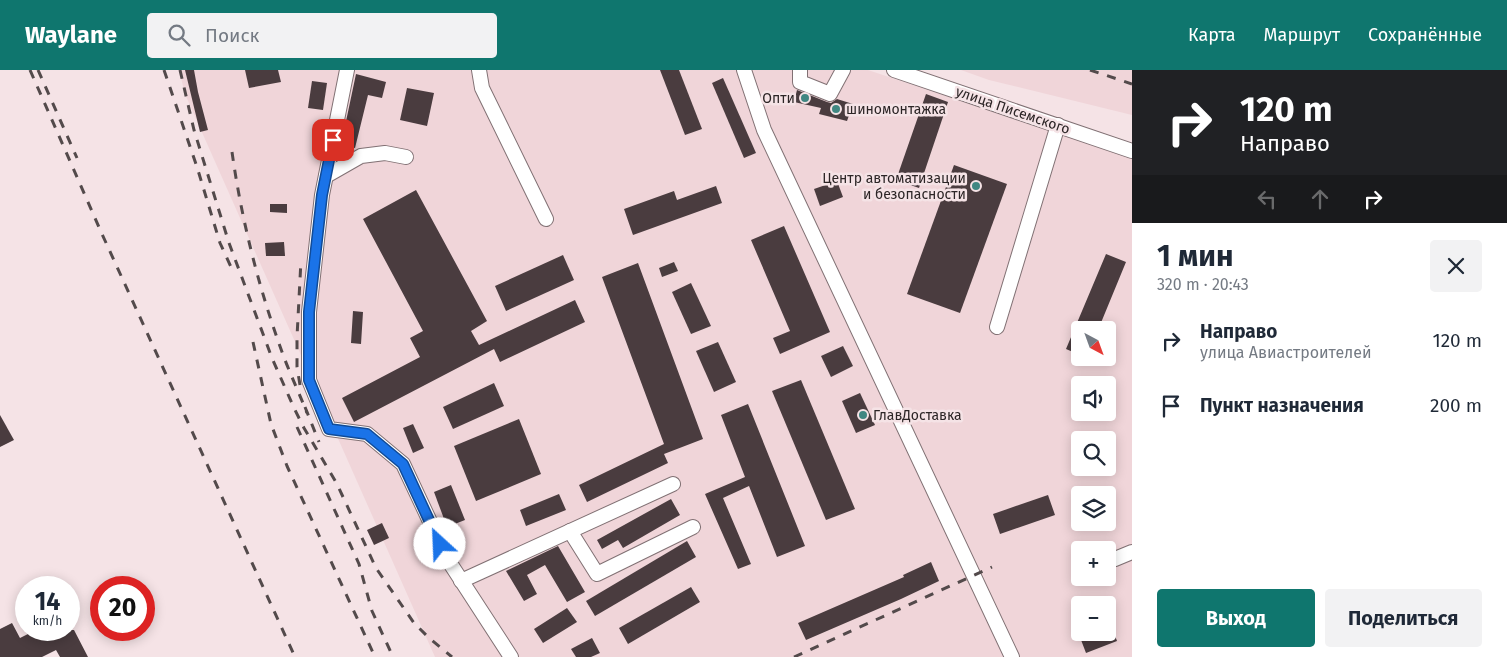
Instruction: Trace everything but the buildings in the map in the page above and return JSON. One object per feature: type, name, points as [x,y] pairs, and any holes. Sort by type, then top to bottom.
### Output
[{"type":"street","points":[[347,70],[322,195],[309,312],[309,380],[329,429],[367,434],[403,464],[448,560],[511,657]]},
{"type":"street","points":[[479,70],[482,88],[546,219]]},
{"type":"street","points":[[744,70],[764,130],[1012,657]]},
{"type":"street","points":[[800,70],[800,82],[830,94],[843,70]]},
{"type":"street","name":"улица Писемского","points":[[894,70],[1132,151]]},
{"type":"street","points":[[997,327],[1058,126]]},
{"type":"street","points":[[326,176],[361,156],[385,153],[406,157]]},
{"type":"street","points":[[461,580],[673,484]]},
{"type":"street","points":[[570,531],[597,574],[693,527]]},
{"type":"street","points":[[1116,559],[1132,552]]},
{"type":"shaded area","points":[[179,70],[868,70],[1132,158],[1132,657],[435,657],[185,94]]},
{"type":"shaded area","points":[[961,70],[1132,70],[1132,115],[989,80]]},
{"type":"railway","points":[[30,70],[102,234],[295,657]]},
{"type":"railway","points":[[38,70],[77,158]]},
{"type":"railway","points":[[164,70],[197,167],[220,243],[231,267]]},
{"type":"railway","points":[[180,70],[194,130],[229,243],[272,358],[294,408],[337,484],[376,568],[414,623],[452,657]]},
{"type":"railway","points":[[1090,70],[1132,84]]},
{"type":"railway","points":[[232,152],[241,205],[260,283],[285,360],[307,413]]},
{"type":"railway","points":[[300,385],[297,367],[297,337],[301,260]]},
{"type":"railway","points":[[253,342],[271,424],[287,466],[375,657]]},
{"type":"railway","points":[[305,407],[319,442]]},
{"type":"railway","points":[[297,427],[359,564],[372,611],[393,657]]},
{"type":"railway","points":[[794,657],[992,567]]},
{"type":"place","name":"Опти","points":[[805,98]]},
{"type":"place","name":"шиномонтажка","points":[[836,109]]},
{"type":"place","name":"Центр автоматизации и безопасности","points":[[976,186]]},
{"type":"place","name":"ГлавДоставка","points":[[863,415]]},
{"type":"route","points":[[333,140],[322,195],[309,312],[309,380],[329,429],[367,434],[403,464],[440,544]]}]
